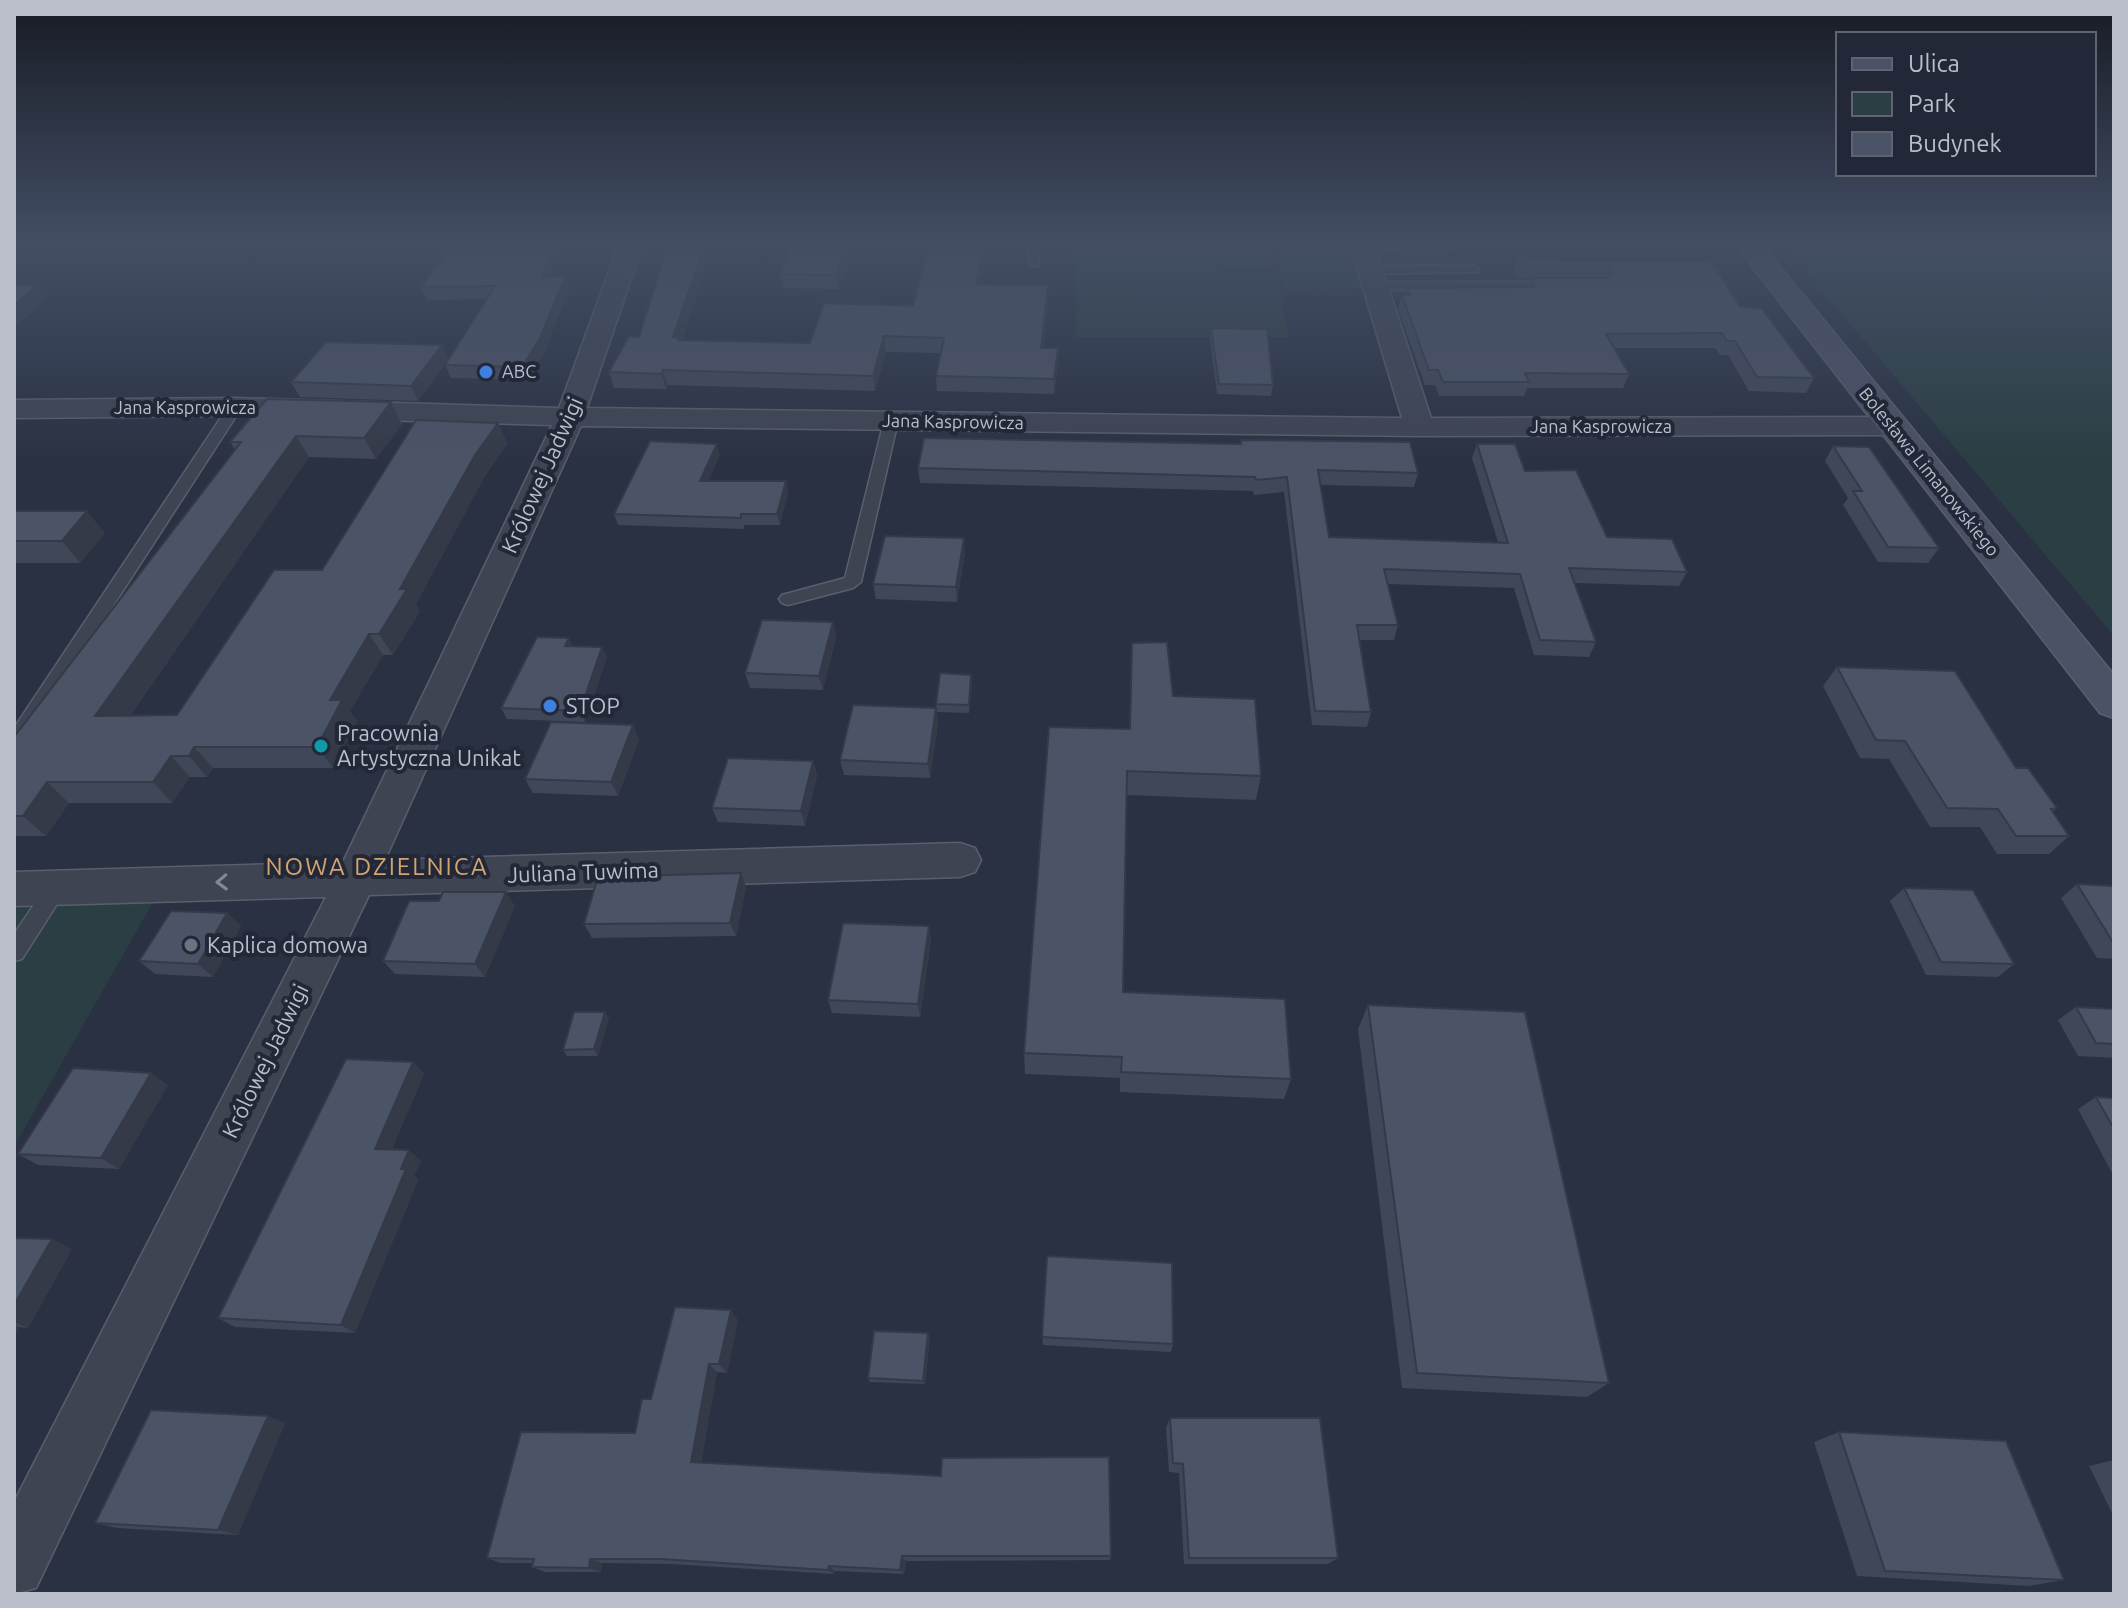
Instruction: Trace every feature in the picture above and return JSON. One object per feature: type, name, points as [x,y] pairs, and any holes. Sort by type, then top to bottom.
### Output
[{"type":"street","name":"Królowej Jadwigi","points":[[14,1566],[356,879],[570,417],[606,316]]},
{"type":"street","points":[[1385,316],[1419,427]]},
{"type":"street","name":"Bolesława Limanowskiego","points":[[1805,316],[2114,703]]},
{"type":"street","name":"Jana Kasprowicza","points":[[14,409],[235,407],[570,417],[1419,427],[1893,426]]},
{"type":"street","name":"Juliana Tuwima","points":[[14,889],[960,860]]},
{"type":"lane","points":[[14,743],[235,407]]},
{"type":"lane","points":[[788,599],[853,582],[891,421]]},
{"type":"lane","points":[[14,952],[57,887]]},
{"type":"green space","points":[[1076,316],[1284,316],[1289,337],[1075,337]]},
{"type":"green space","points":[[1843,316],[2114,316],[2114,636]]},
{"type":"green space","points":[[156,897],[14,1147],[14,901]]},
{"type":"building","points":[[476,316],[549,316],[540,338],[522,367],[445,365]]},
{"type":"building","points":[[646,316],[680,316],[673,337],[678,340],[810,343],[819,316],[1045,316],[1041,348],[1058,348],[1054,379],[936,376],[944,338],[884,336],[873,376],[663,370],[661,374],[609,372],[629,336],[639,337]]},
{"type":"building","points":[[1410,316],[1767,316],[1814,378],[1757,377],[1735,341],[1727,341],[1722,333],[1606,334],[1629,374],[1525,373],[1529,382],[1443,382],[1438,370],[1429,370]]},
{"type":"building","points":[[1211,328],[1267,329],[1273,385],[1219,384]]},
{"type":"building","points":[[326,342],[442,345],[411,386],[291,382]]},
{"type":"building","points":[[267,399],[391,402],[364,438],[296,436],[95,716],[177,715],[274,570],[322,570],[416,420],[498,423],[475,455],[400,589],[407,589],[379,634],[369,634],[330,700],[342,700],[317,747],[194,747],[189,756],[171,756],[153,782],[47,782],[23,816],[14,816],[14,737],[241,442],[230,442]]},
{"type":"building","points":[[924,438],[1241,444],[1241,440],[1410,442],[1418,473],[1318,470],[1329,537],[1508,543],[1477,444],[1515,444],[1525,471],[1576,470],[1607,537],[1672,539],[1687,572],[1569,568],[1596,642],[1540,640],[1520,574],[1384,569],[1398,625],[1357,625],[1371,712],[1315,711],[1287,477],[1256,480],[1255,477],[918,468]]},
{"type":"building","points":[[650,441],[717,444],[700,481],[786,481],[777,514],[741,514],[741,518],[614,514]]},
{"type":"building","points":[[1833,446],[1869,447],[1939,548],[1888,547],[1853,491],[1862,491]]},
{"type":"building","points":[[14,511],[87,511],[62,541],[14,541]]},
{"type":"building","points":[[885,536],[964,538],[956,587],[873,584]]},
{"type":"building","points":[[762,620],[833,622],[819,676],[745,673]]},
{"type":"building","points":[[537,637],[569,638],[565,646],[602,647],[580,711],[501,708]]},
{"type":"building","points":[[1167,642],[1173,696],[1255,699],[1261,776],[1127,771],[1123,992],[1285,999],[1291,1079],[1121,1072],[1122,1057],[1024,1053],[1049,727],[1130,729],[1132,643]]},
{"type":"building","points":[[1837,667],[1955,671],[2016,768],[2028,768],[2057,808],[2051,809],[2069,836],[2016,836],[1998,809],[1947,808],[1905,741],[1876,740]]},
{"type":"building","points":[[940,673],[971,675],[969,705],[936,704]]},
{"type":"building","points":[[853,705],[936,708],[928,764],[840,760]]},
{"type":"building","points":[[551,722],[633,725],[611,782],[525,779]]},
{"type":"building","points":[[728,758],[813,761],[801,811],[712,808]]},
{"type":"building","points":[[741,873],[730,923],[584,924],[598,877]]},
{"type":"building","points":[[2077,884],[2114,886],[2114,944]]},
{"type":"building","points":[[1904,888],[1973,890],[2014,964],[1941,962]]},
{"type":"building","points":[[443,892],[506,892],[475,964],[383,961],[409,901],[439,901]]},
{"type":"building","points":[[171,911],[227,913],[198,964],[139,961]]},
{"type":"building","points":[[843,923],[929,926],[918,1004],[828,1000]]},
{"type":"building","points":[[1368,1005],[1525,1012],[1609,1383],[1417,1373]]},
{"type":"building","points":[[2076,1007],[2114,1009],[2114,1044],[2096,1043]]},
{"type":"building","points":[[574,1012],[605,1012],[594,1049],[563,1050]]},
{"type":"building","points":[[346,1059],[413,1062],[375,1149],[409,1150],[401,1169],[406,1169],[341,1325],[218,1318]]},
{"type":"building","points":[[73,1068],[151,1073],[101,1158],[18,1154]]},
{"type":"building","points":[[2096,1097],[2114,1098],[2114,1129]]},
{"type":"building","points":[[14,1238],[52,1239],[14,1305]]},
{"type":"building","points":[[1047,1256],[1172,1263],[1173,1344],[1042,1337]]},
{"type":"building","points":[[675,1307],[731,1310],[719,1364],[709,1364],[691,1462],[941,1476],[942,1458],[1109,1457],[1111,1556],[902,1556],[900,1570],[829,1566],[828,1570],[661,1559],[590,1559],[589,1568],[532,1567],[534,1559],[487,1558],[521,1432],[635,1433],[642,1399],[651,1399]]},
{"type":"building","points":[[874,1331],[928,1333],[923,1381],[868,1378]]},
{"type":"building","points":[[151,1410],[268,1416],[218,1530],[95,1523]]},
{"type":"building","points":[[1170,1418],[1320,1418],[1338,1558],[1189,1558],[1183,1464],[1173,1463]]},
{"type":"building","points":[[1839,1432],[2006,1441],[2064,1580],[1885,1571]]},
{"type":"place","name":"ABC","points":[[486,372]]},
{"type":"place","name":"STOP","points":[[550,706]]},
{"type":"place","name":"Pracownia Artystyczna Unikat","points":[[321,746]]},
{"type":"place","name":"Kaplica domowa","points":[[191,945]]},
{"type":"district","name":"NOWA DZIELNICA","points":[[377,867]]}]
